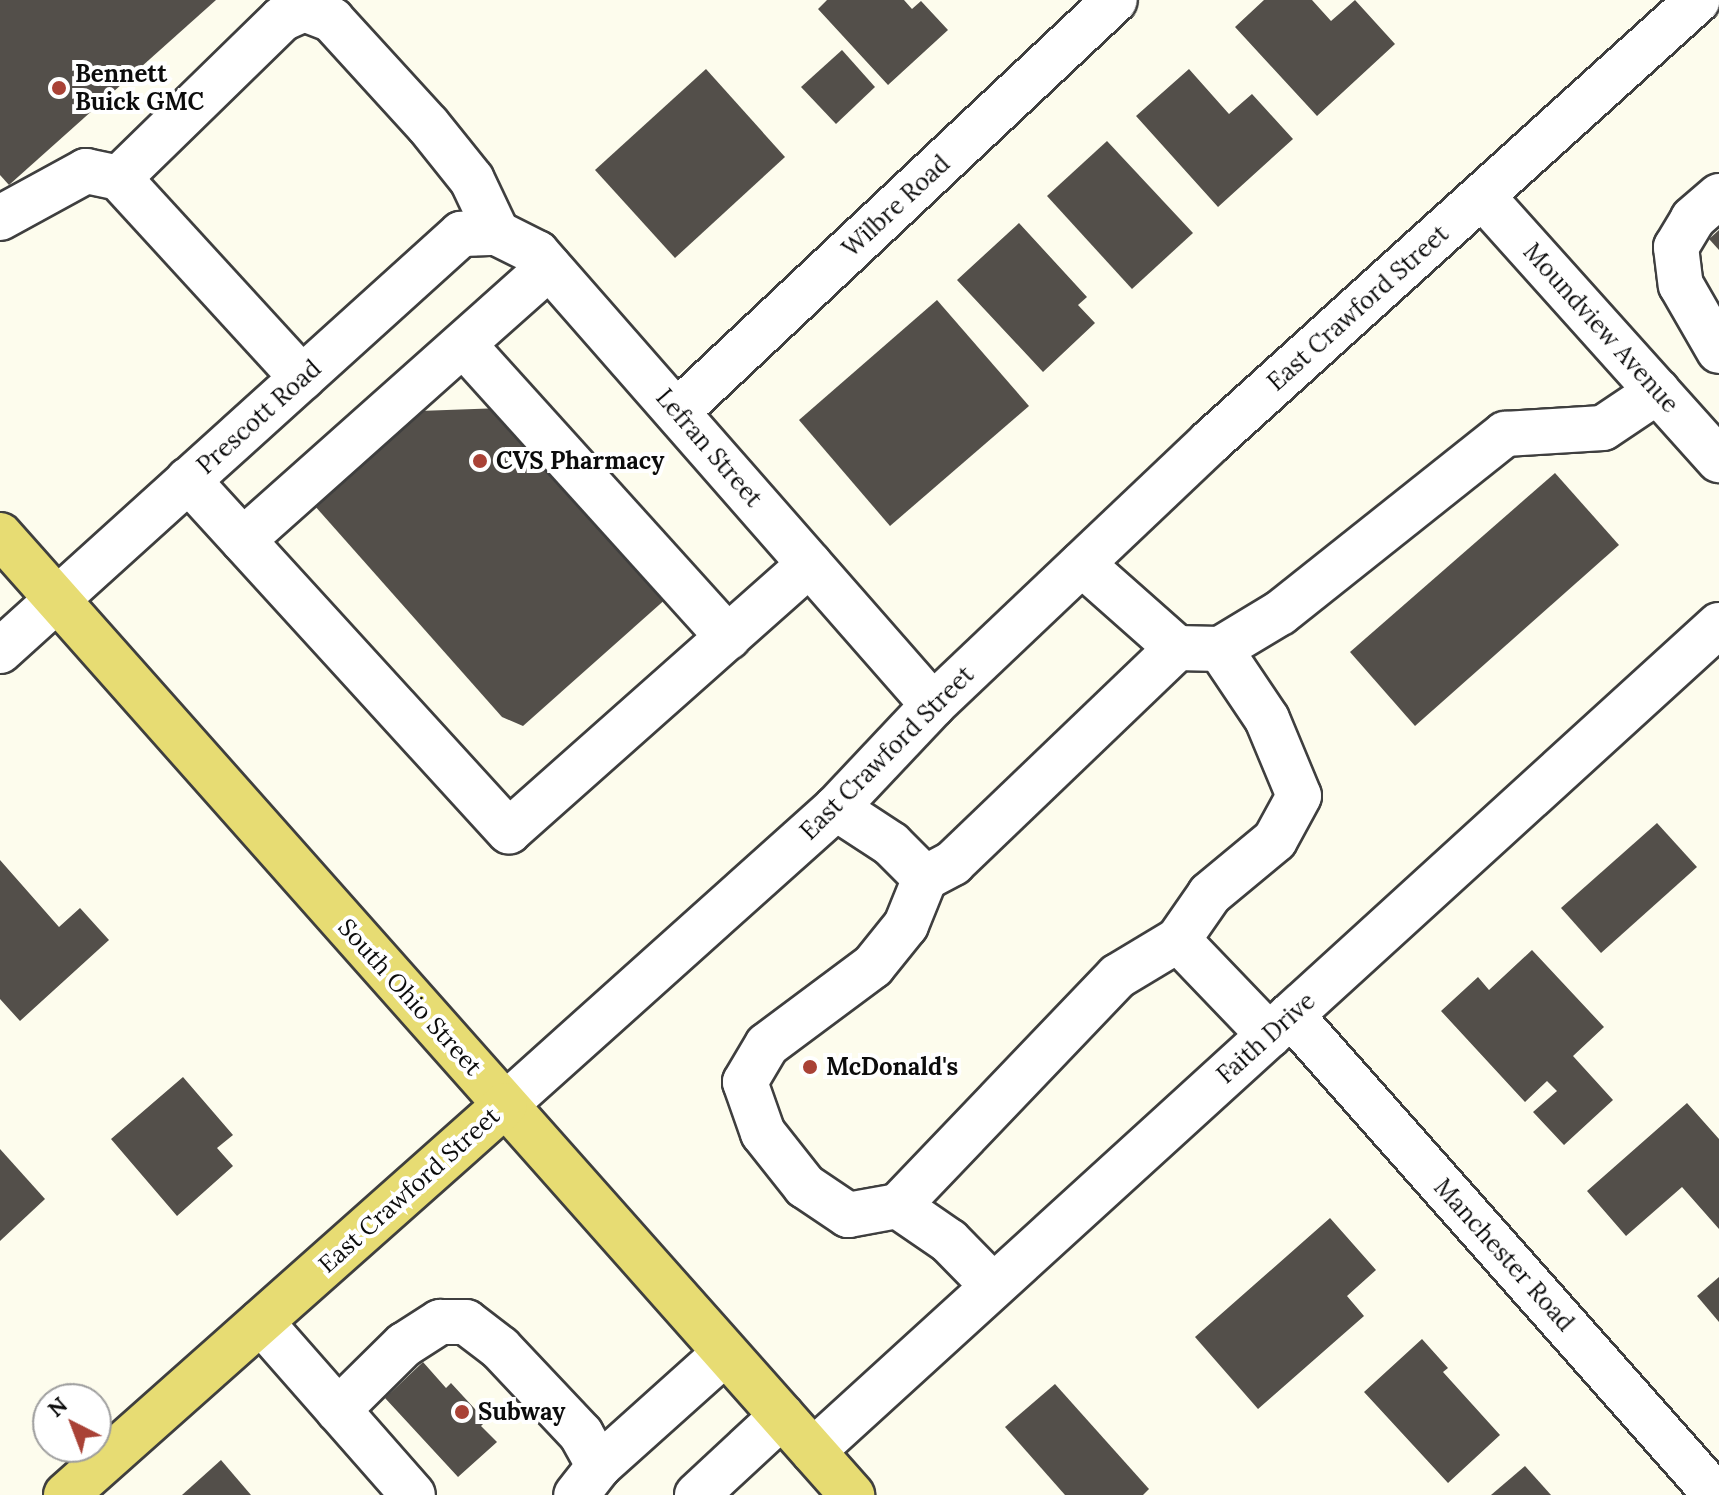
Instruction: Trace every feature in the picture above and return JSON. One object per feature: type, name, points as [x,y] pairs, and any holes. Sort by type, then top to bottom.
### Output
[{"type":"main road","name":"South Ohio Street","points":[[0,535],[852,1495]]},
{"type":"main road","name":"East Crawford Street","points":[[66,1495],[505,1105]]},
{"type":"street","name":"East Crawford Street","points":[[505,1105],[836,808],[933,705],[1082,564],[1698,0]]},
{"type":"street","name":"Wilbre Road","points":[[677,412],[1094,7]]},
{"type":"street","points":[[119,178],[282,19],[304,9],[332,20],[428,125],[472,180],[479,233]]},
{"type":"street","points":[[0,218],[86,171],[119,178],[302,378]]},
{"type":"street","name":"Moundview Avenue","points":[[1482,196],[1719,460]]},
{"type":"street","points":[[1719,196],[1693,219],[1676,247],[1681,285],[1719,351]]},
{"type":"street","name":"Lefran Street","points":[[479,233],[537,253],[933,705]]},
{"type":"street","name":"Prescott Road","points":[[0,651],[302,378],[479,233]]},
{"type":"street","points":[[243,540],[549,267]]},
{"type":"street","points":[[464,345],[728,637]]},
{"type":"street","points":[[1082,564],[1198,649],[1267,719],[1299,796],[1275,840],[1210,894],[1178,940],[1118,976],[898,1206],[848,1215],[805,1186],[763,1133],[745,1082],[767,1045],[873,966],[906,925],[925,878],[953,863],[1198,649],[1280,613],[1505,434],[1603,428],[1658,391]]},
{"type":"street","points":[[188,480],[509,831],[810,564]]},
{"type":"street","name":"Faith Drive","points":[[813,1451],[1719,625]]},
{"type":"street","points":[[836,808],[891,844],[925,878]]},
{"type":"street","name":"Manchester Road","points":[[1178,940],[1280,1025],[1716,1495]]},
{"type":"street","points":[[898,1206],[949,1241],[993,1286]]},
{"type":"street","points":[[261,1322],[413,1495]]},
{"type":"street","points":[[338,1410],[404,1345],[440,1322],[466,1322],[500,1348],[581,1434],[587,1480]]},
{"type":"street","points":[[587,1480],[725,1353]]},
{"type":"street","points":[[697,1495],[782,1416]]},
{"type":"building","name":"Bennett Buick GMC","points":[[0,0],[216,0],[9,185],[0,175]]},
{"type":"building","points":[[827,0],[904,0],[912,9],[921,1],[948,30],[888,85],[818,9]]},
{"type":"building","points":[[1264,0],[1312,0],[1331,21],[1355,0],[1395,44],[1317,116],[1235,27]]},
{"type":"building","points":[[842,50],[875,87],[836,124],[801,87]]},
{"type":"building","points":[[706,69],[785,157],[675,258],[595,170]]},
{"type":"building","points":[[1189,69],[1229,114],[1252,94],[1293,139],[1218,207],[1136,116]]},
{"type":"building","points":[[1107,141],[1193,233],[1132,289],[1047,196]]},
{"type":"building","points":[[1019,223],[1087,297],[1078,305],[1095,323],[1043,372],[957,280]]},
{"type":"building","points":[[1719,230],[1719,250],[1709,239]]},
{"type":"building","points":[[937,300],[1029,406],[890,526],[799,420]]},
{"type":"building","name":"CVS Pharmacy","points":[[502,408],[668,597],[523,726],[502,717],[314,505],[419,411]]},
{"type":"building","points":[[1555,473],[1619,545],[1415,726],[1350,652]]},
{"type":"building","points":[[1657,823],[1697,867],[1601,953],[1561,908]]},
{"type":"building","points":[[0,860],[59,927],[80,908],[109,940],[20,1021],[0,999]]},
{"type":"building","points":[[1532,950],[1604,1027],[1573,1056],[1613,1100],[1564,1145],[1533,1112],[1557,1091],[1547,1081],[1525,1102],[1441,1011],[1478,977],[1489,990]]},
{"type":"building","points":[[183,1077],[233,1135],[217,1148],[233,1166],[177,1216],[111,1139]]},
{"type":"building","points":[[1687,1103],[1719,1139],[1719,1229],[1682,1187],[1626,1236],[1587,1191]]},
{"type":"building","points":[[0,1149],[45,1199],[0,1241]]},
{"type":"building","points":[[1330,1218],[1376,1270],[1347,1296],[1364,1316],[1258,1409],[1195,1337]]},
{"type":"building","points":[[1719,1277],[1719,1322],[1697,1296]]},
{"type":"building","points":[[1422,1339],[1448,1368],[1443,1372],[1500,1435],[1448,1483],[1364,1392]]},
{"type":"building","points":[[423,1362],[446,1388],[451,1383],[486,1421],[481,1426],[497,1442],[458,1477],[385,1398]]},
{"type":"building","points":[[1055,1384],[1149,1489],[1143,1495],[1065,1495],[1005,1427]]},
{"type":"building","points":[[221,1460],[251,1495],[182,1495]]},
{"type":"building","points":[[1525,1466],[1551,1495],[1491,1495]]},
{"type":"place","name":"Bennett Buick GMC","points":[[59,88]]},
{"type":"place","name":"CVS Pharmacy","points":[[480,461]]},
{"type":"place","name":"McDonald's","points":[[810,1067]]},
{"type":"place","name":"Subway","points":[[462,1412]]}]
